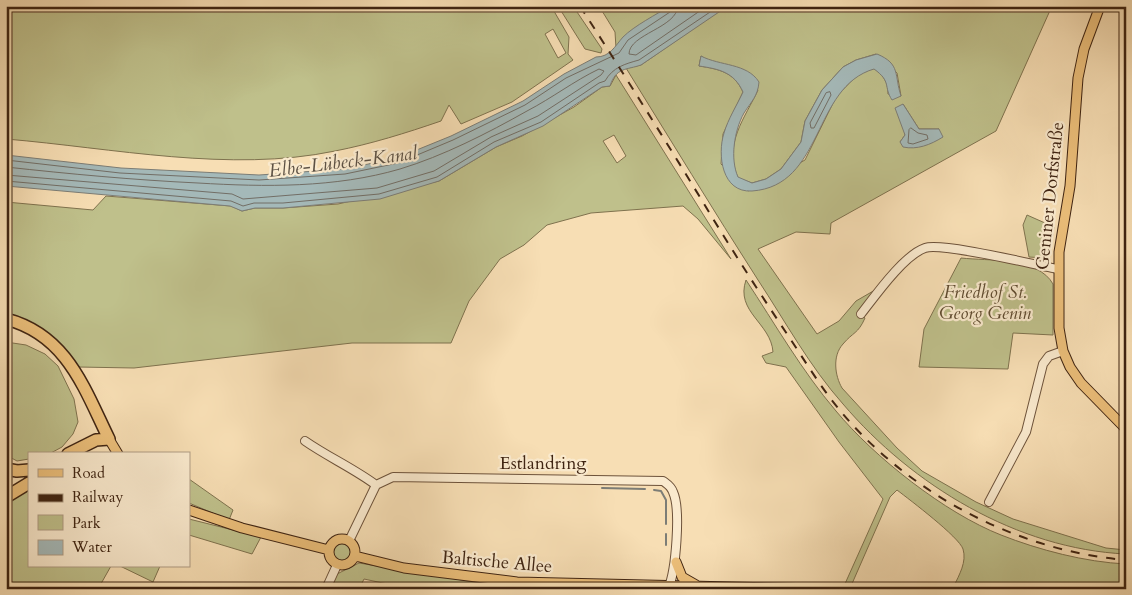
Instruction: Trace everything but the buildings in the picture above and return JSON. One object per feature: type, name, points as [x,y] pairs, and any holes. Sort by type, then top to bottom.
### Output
[{"type":"highway","points":[[6,319],[40,333],[63,353],[85,386],[108,439],[96,440],[72,452]]},
{"type":"highway","points":[[6,469],[28,470]]},
{"type":"highway","points":[[6,497],[28,485]]},
{"type":"main road","name":"Geniner Dorfstraße","points":[[1100,6],[1084,49],[1078,78],[1071,171],[1060,242],[1058,269],[1059,328],[1063,351],[1070,368],[1126,429]]},
{"type":"main road","points":[[108,439],[117,452]]},
{"type":"main road","points":[[190,510],[242,528],[329,550]]},
{"type":"main road","points":[[344,539],[349,541],[355,548],[355,556],[347,565],[337,564],[330,558],[329,550],[336,541],[344,539]]},
{"type":"main road","name":"Baltische Allee","points":[[355,556],[404,568],[462,577],[517,582],[645,587],[701,586],[819,589]]},
{"type":"main road","points":[[676,562],[686,581],[701,586]]},
{"type":"street","points":[[861,314],[886,282],[915,253],[926,248],[964,251],[1058,269]]},
{"type":"street","points":[[990,502],[1026,432],[1043,364],[1049,356],[1063,351]]},
{"type":"street","points":[[305,441],[329,458],[358,472],[376,486],[349,541]]},
{"type":"street","name":"Estlandring","points":[[376,486],[393,478],[663,481],[670,485],[675,501],[676,562],[669,587]]},
{"type":"street","points":[[326,589],[337,564]]},
{"type":"green space","points":[[6,6],[551,6],[569,37],[568,54],[573,60],[512,102],[461,124],[449,105],[441,121],[362,145],[295,157],[254,160],[171,157],[6,139]],"holes":[[[553,29],[566,53],[558,58],[545,34]]]},
{"type":"green space","points":[[558,6],[573,6],[602,49],[601,53],[585,49]]},
{"type":"green space","points":[[599,6],[670,6],[624,37],[616,48],[615,32]]},
{"type":"green space","points":[[731,6],[1052,6],[996,131],[831,223],[830,234],[796,232],[758,249],[817,334],[839,321],[856,301],[875,290],[858,312],[865,318],[858,330],[847,340],[837,354],[838,378],[842,388],[897,448],[922,471],[976,502],[1013,519],[1106,548],[1126,550],[1126,554],[1085,549],[1046,540],[1007,526],[970,508],[934,486],[901,461],[870,433],[831,390],[798,344],[626,68],[641,65],[716,13]],"holes":[[[876,54],[897,73],[901,96],[888,94],[885,80],[874,68],[858,74],[836,97],[805,160],[748,191],[721,164],[723,134],[743,92],[735,80],[725,73],[699,66],[701,56],[758,90],[742,121],[734,143],[733,154],[738,178],[752,183],[766,179],[781,169],[801,142],[805,121],[822,90],[843,67],[856,60]],[[903,104],[919,129],[939,129],[900,142],[905,135]]]},
{"type":"green space","points":[[616,75],[731,259],[698,219],[683,206],[591,213],[547,225],[524,245],[500,259],[469,301],[451,343],[352,343],[134,368],[78,367],[68,354],[6,315],[6,202],[93,210],[106,196],[231,206],[242,211],[255,208],[338,204],[439,181],[496,147],[522,136],[574,107],[602,87],[610,86]],"holes":[[[614,135],[626,156],[617,163],[603,141]]]},
{"type":"green space","points":[[1027,215],[1054,227],[1050,252],[1044,252],[1044,258],[1029,257],[1023,225]]},
{"type":"green space","name":"Friedhof St. Georg Genin","points":[[961,258],[998,260],[1024,265],[1046,275],[1053,284],[1053,335],[1013,333],[1008,369],[919,367],[924,329]]},
{"type":"green space","points":[[746,280],[800,364],[824,396],[852,429],[890,465],[957,513],[1001,535],[1031,546],[1062,554],[1095,561],[1126,564],[1126,587],[954,586],[964,559],[960,543],[897,490],[890,497],[851,586],[844,586],[883,499],[839,442],[786,367],[766,363],[762,356],[773,352],[771,342],[745,301]]},
{"type":"green space","points":[[6,342],[26,345],[45,354],[58,366],[74,399],[78,422],[73,434],[62,447],[53,452],[28,452],[28,459],[17,461],[6,455]]},
{"type":"green space","points":[[190,480],[233,510],[229,520],[190,503]]},
{"type":"green space","points":[[28,489],[28,568],[110,568],[98,589],[6,589],[6,502]]},
{"type":"green space","points":[[190,519],[261,537],[252,554],[190,535]]},
{"type":"green space","points":[[343,542],[350,545],[353,552],[350,559],[343,562],[336,559],[333,552],[336,545]]},
{"type":"green space","points":[[359,563],[480,583],[569,589],[411,589],[364,579],[359,589],[330,589],[337,574]]},
{"type":"green space","points":[[124,568],[159,568],[153,582]]},
{"type":"water","points":[[670,6],[731,6],[719,12],[641,65],[622,70],[615,75],[610,86],[602,87],[543,126],[496,147],[439,181],[380,199],[283,208],[255,208],[242,211],[230,206],[6,186],[6,155],[121,168],[259,175],[344,169],[397,158],[451,136],[523,101],[564,74],[596,57],[609,53],[623,37],[639,24]]},
{"type":"water","points":[[877,54],[885,58],[893,66],[901,96],[892,100],[883,77],[874,69],[854,79],[839,95],[806,155],[793,172],[775,185],[752,191],[742,190],[734,186],[724,171],[721,152],[724,133],[743,92],[735,80],[725,73],[699,66],[701,56],[748,71],[759,82],[756,95],[741,120],[734,145],[734,162],[738,177],[752,183],[766,179],[781,169],[801,142],[805,121],[822,90],[843,67],[856,60]]},
{"type":"water","points":[[903,104],[919,129],[939,129],[943,137],[923,146],[903,147],[900,142],[905,135],[895,108]]},
{"type":"waterway","points":[[602,488],[645,489]]},
{"type":"waterway","points":[[654,490],[661,491],[666,500],[666,524]]},
{"type":"waterway","points":[[666,534],[666,545]]},
{"type":"railway","points":[[580,6],[740,263],[825,391],[866,439],[897,466],[931,491],[967,512],[1005,530],[1045,544],[1085,554],[1126,560]]},
{"type":"water label","name":"Elbe-Lübeck-Kanal","points":[[343,162]]}]
